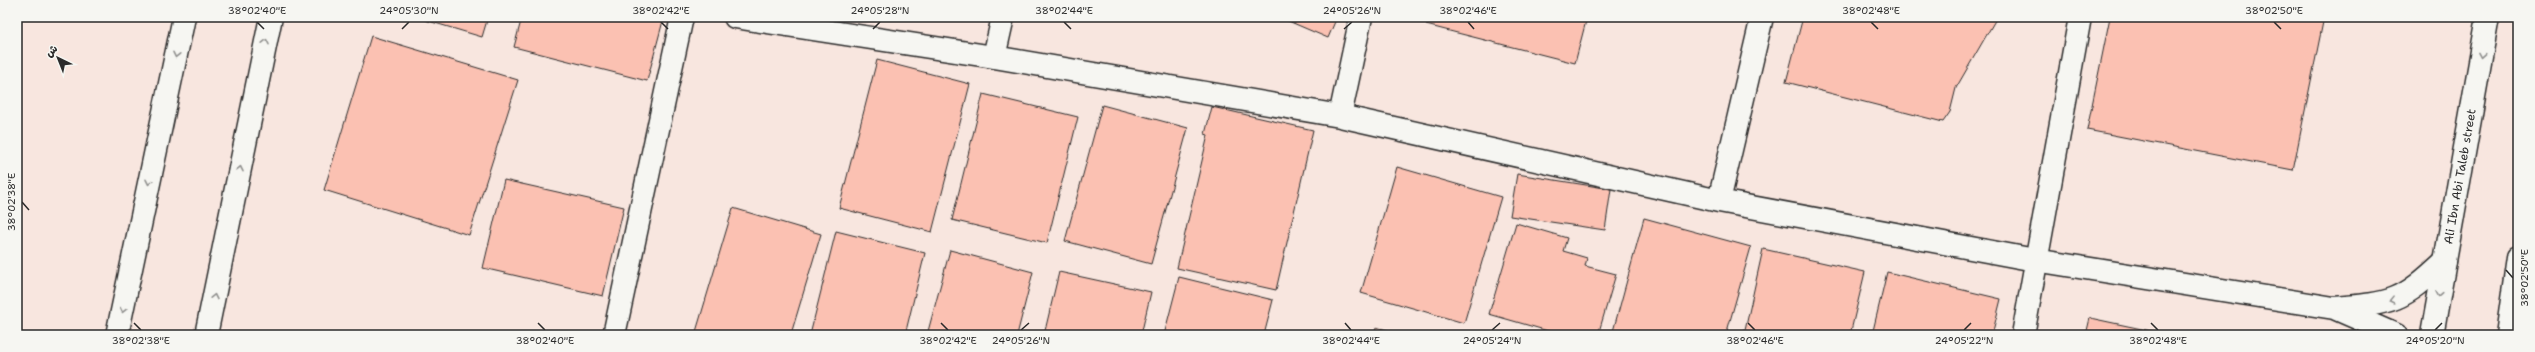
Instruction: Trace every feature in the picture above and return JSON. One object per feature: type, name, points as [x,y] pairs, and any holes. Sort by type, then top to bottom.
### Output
[{"type":"street","points":[[117,335],[184,17]]},
{"type":"street","points":[[206,335],[271,17]]},
{"type":"street","points":[[614,335],[682,17]]},
{"type":"street","points":[[735,17],[994,56],[1340,116],[1719,201],[2035,260],[2334,308],[2396,335]]},
{"type":"street","points":[[994,56],[1003,17]]},
{"type":"street","points":[[1340,116],[1361,17]]},
{"type":"street","points":[[1719,201],[1762,17]]},
{"type":"street","points":[[2023,335],[2035,260],[2080,17]]},
{"type":"street","name":"Ali Ibn Abi Taleb street","points":[[2432,335],[2488,17]]},
{"type":"street","points":[[2507,335],[2515,289],[2518,257]]},
{"type":"street","points":[[2334,308],[2376,304],[2398,299],[2417,288],[2445,261]]},
{"type":"building","points":[[415,17],[488,17],[482,37]]},
{"type":"building","points":[[522,17],[664,17],[647,81],[514,47]]},
{"type":"building","points":[[1279,17],[1337,17],[1328,38]]},
{"type":"building","points":[[1428,17],[1587,17],[1575,63],[1426,25]]},
{"type":"building","points":[[1803,17],[1997,17],[1956,88],[1950,112],[1943,122],[1786,82]]},
{"type":"building","points":[[2110,17],[2324,17],[2293,170],[2087,130]]},
{"type":"building","points":[[371,36],[518,80],[469,235],[324,190]]},
{"type":"building","points":[[877,60],[970,84],[932,232],[839,208]]},
{"type":"building","points":[[983,94],[1078,117],[1047,243],[952,220]]},
{"type":"building","points":[[1102,105],[1188,128],[1151,264],[1065,241]]},
{"type":"building","points":[[1212,107],[1313,130],[1276,290],[1177,268],[1208,135],[1205,134]]},
{"type":"building","points":[[1397,167],[1501,197],[1464,323],[1361,293]]},
{"type":"building","points":[[1517,174],[1611,189],[1605,230],[1510,216]]},
{"type":"building","points":[[504,180],[624,207],[603,296],[483,268]]},
{"type":"building","points":[[733,208],[821,234],[791,334],[794,335],[695,335]]},
{"type":"building","points":[[1644,218],[1751,247],[1726,335],[1612,335]]},
{"type":"building","points":[[1516,223],[1567,238],[1563,251],[1587,258],[1585,266],[1616,274],[1598,335],[1562,335],[1489,314]]},
{"type":"building","points":[[836,231],[925,253],[905,335],[810,335]]},
{"type":"building","points":[[1763,249],[1865,272],[1850,335],[1744,335]]},
{"type":"building","points":[[950,250],[1033,272],[1017,335],[927,335]]},
{"type":"building","points":[[1059,272],[1151,292],[1141,335],[1044,335]]},
{"type":"building","points":[[1887,272],[2001,299],[1992,335],[1872,335]]},
{"type":"building","points":[[1179,277],[1273,300],[1264,335],[1164,335]]},
{"type":"building","points":[[2090,318],[2170,335],[2086,335]]},
{"type":"building","points":[[1376,327],[1405,335],[1374,335]]}]
